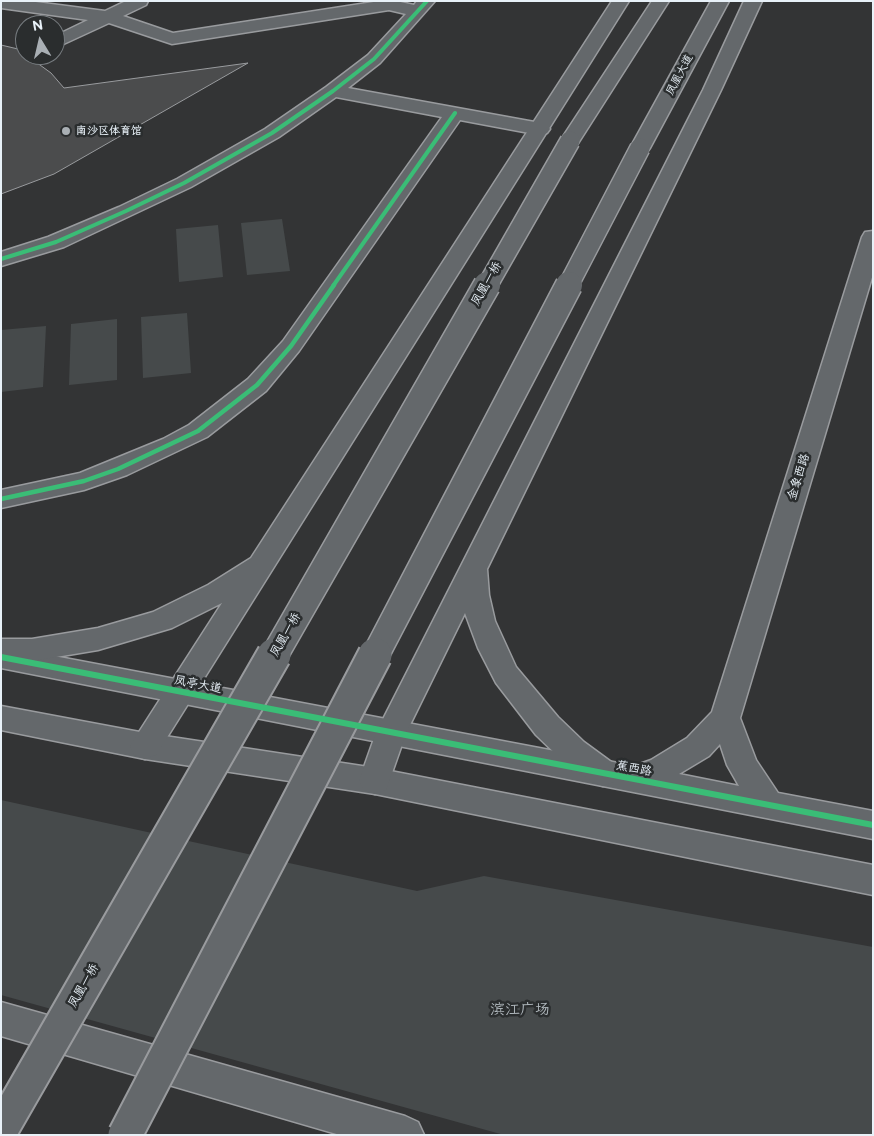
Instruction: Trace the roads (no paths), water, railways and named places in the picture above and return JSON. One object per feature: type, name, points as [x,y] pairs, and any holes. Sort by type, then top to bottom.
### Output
[{"type":"main road","points":[[65,38],[140,1]]},
{"type":"main road","name":"凤凰一桥","points":[[1,1130],[570,140],[661,1]]},
{"type":"main road","name":"凤凰大道","points":[[125,1135],[640,148],[720,1]]},
{"type":"main road","points":[[375,781],[391,733],[708,99],[753,1]]},
{"type":"main road","points":[[145,746],[540,129],[618,2]]},
{"type":"main road","points":[[1,3],[108,17],[172,39],[389,6],[421,6]]},
{"type":"main road","points":[[1,259],[56,242],[184,183],[272,132],[333,91],[374,59],[421,6]]},
{"type":"main road","points":[[333,91],[540,129]]},
{"type":"main road","points":[[1,499],[84,481],[165,448],[198,431],[257,385],[291,346],[455,113]]},
{"type":"main road","name":"金象西路","points":[[725,718],[868,266],[873,237]]},
{"type":"main road","points":[[1,650],[32,650],[98,639],[162,620],[218,592],[266,559]]},
{"type":"main road","points":[[473,569],[475,595],[481,621],[506,675],[547,726],[573,751],[603,773]]},
{"type":"main road","name":"凤亭大道","points":[[1,658],[391,733]]},
{"type":"main road","points":[[1,718],[145,746],[375,781],[873,880]]},
{"type":"main road","points":[[634,779],[662,769],[698,747],[725,718],[743,765],[769,806]]},
{"type":"main road","name":"蕉西路","points":[[391,733],[873,826]]},
{"type":"main road","points":[[1,1019],[405,1135]]},
{"type":"place","name":"南沙区体育馆","points":[[66,131]]},
{"type":"park label","name":"滨江广场","points":[[520,1010]]}]
